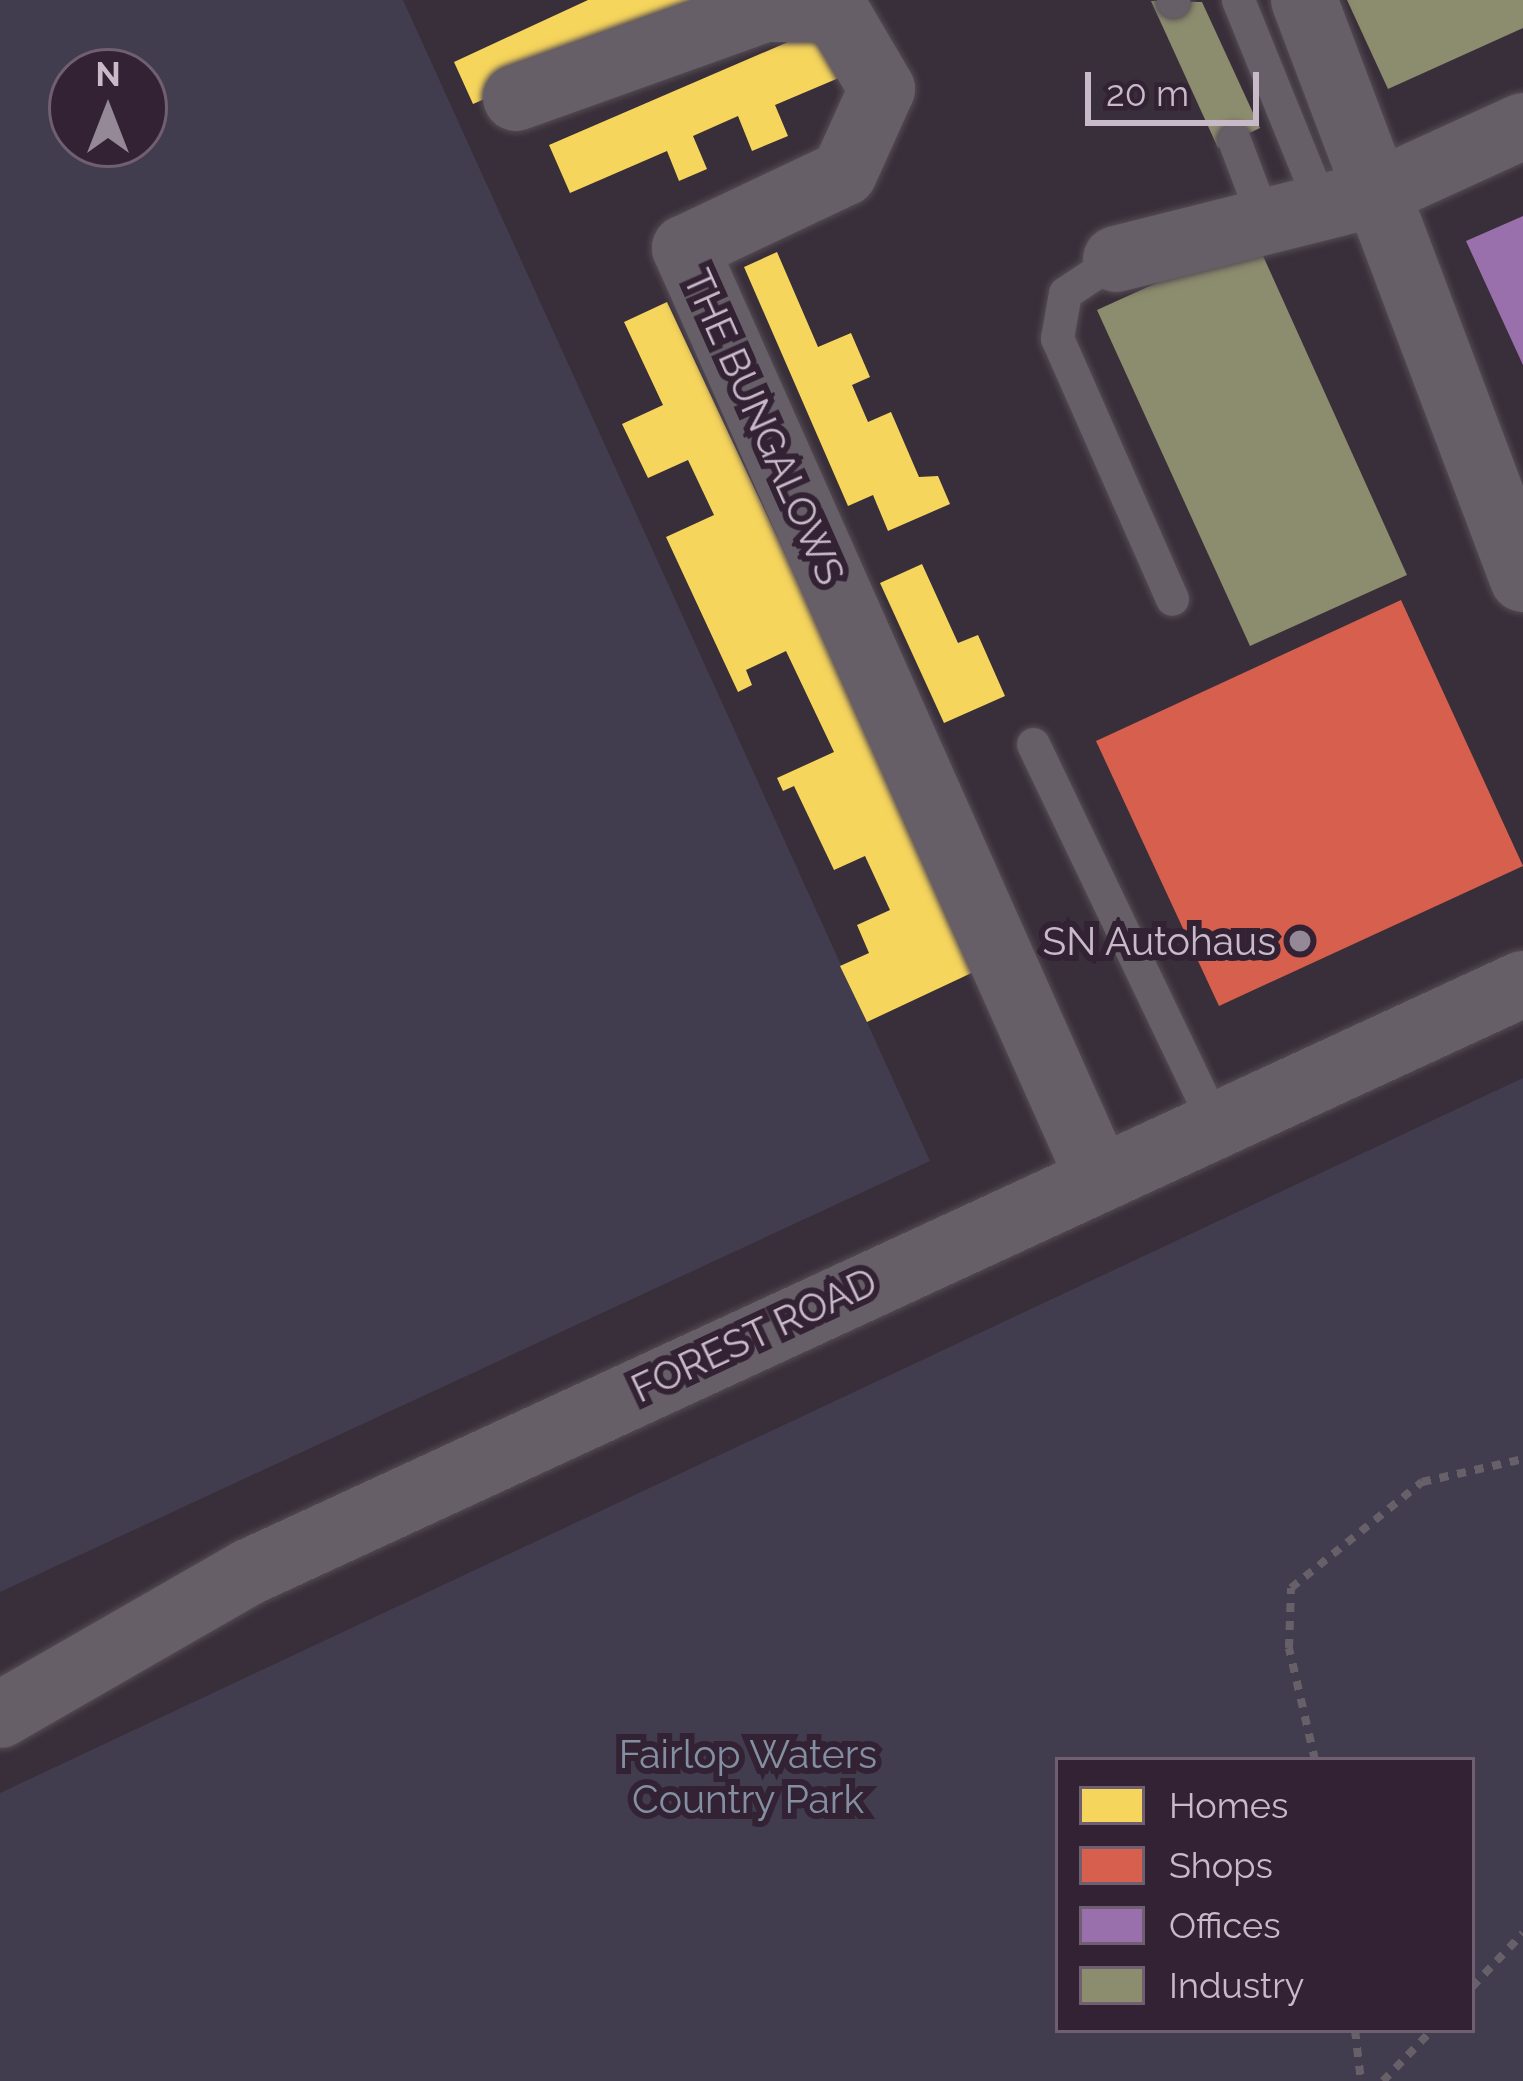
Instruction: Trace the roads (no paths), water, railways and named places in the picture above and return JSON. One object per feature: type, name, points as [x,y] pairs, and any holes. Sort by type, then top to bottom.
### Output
[{"type":"street","points":[[1304,0],[1320,208],[1523,579]]},
{"type":"street","name":"THE BUNGALOWS","points":[[516,98],[764,9],[835,9],[882,89],[844,173],[685,248],[1097,1174]]},
{"type":"street","points":[[1116,259],[1320,208],[1523,126]]},
{"type":"street","name":"FOREST ROAD","points":[[0,1715],[249,1572],[1097,1174],[1523,984]]},
{"type":"lane","points":[[1238,0],[1320,208]]},
{"type":"lane","points":[[1234,140],[1320,208]]},
{"type":"lane","points":[[1116,259],[1065,293],[1057,338],[1172,599]]},
{"type":"lane","points":[[1033,744],[1214,1121]]},
{"type":"place","name":"SN Autohaus","points":[[1300,941]]},
{"type":"park label","name":"Fairlop Waters Country Park","points":[[748,1778]]}]
